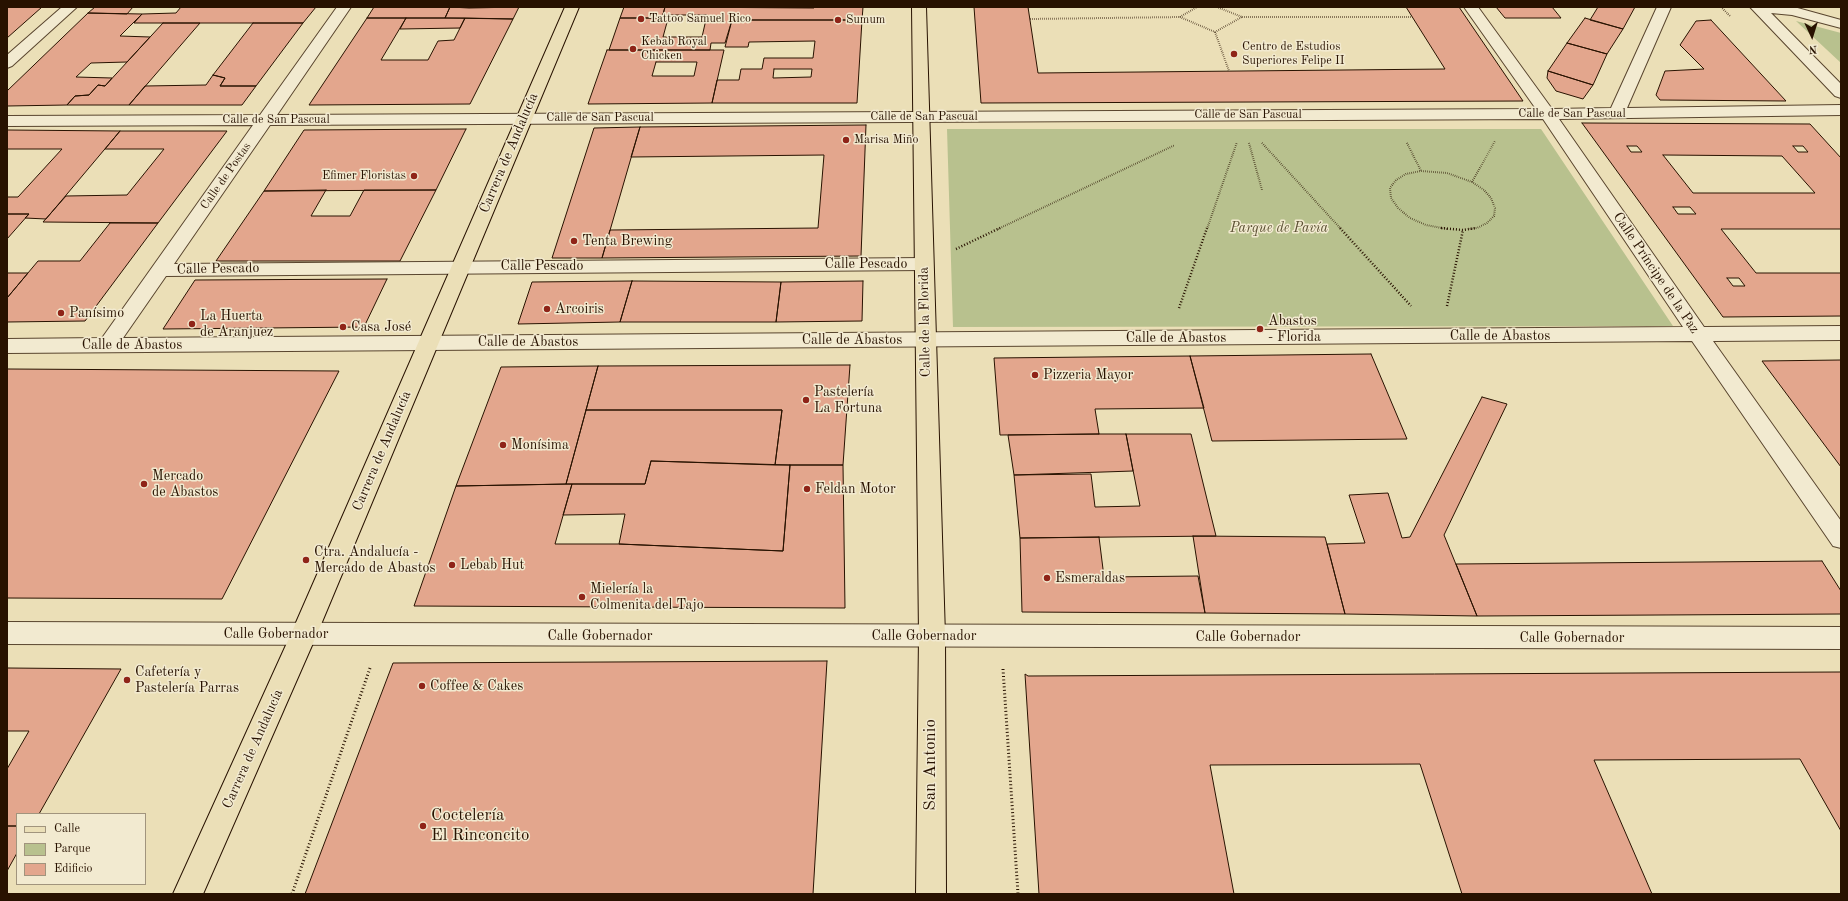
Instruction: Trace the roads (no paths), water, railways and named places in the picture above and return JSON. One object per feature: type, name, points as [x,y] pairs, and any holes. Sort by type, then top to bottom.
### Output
[{"type":"main road","name":"Carrera de Andalucía","points":[[188,894],[304,634],[572,7]]},
{"type":"main road","name":"Calle de la Florida","points":[[919,7],[932,636]]},
{"type":"main road","name":"San Antonio","points":[[931,894],[932,636]]},
{"type":"street","points":[[7,63],[70,7]]},
{"type":"street","name":"Calle de Postas","points":[[107,346],[344,7]]},
{"type":"street","name":"Calle Príncipe de la Paz","points":[[1471,7],[1548,114],[1698,334],[1841,539]]},
{"type":"street","points":[[1616,114],[1664,7]]},
{"type":"street","points":[[1757,7],[1793,11],[1841,24]]},
{"type":"street","points":[[1757,7],[1841,93]]},
{"type":"street","name":"Calle de San Pascual","points":[[7,121],[1616,114],[1841,110]]},
{"type":"street","name":"Calle Pescado","points":[[160,270],[461,266],[924,264]]},
{"type":"street","name":"Calle de Abastos","points":[[7,346],[1841,333]]},
{"type":"street","name":"Calle Gobernador","points":[[7,634],[1841,638]]},
{"type":"place","name":"Tattoo Samuel Rico","points":[[641,19]]},
{"type":"place","name":"Sumum","points":[[838,20]]},
{"type":"place","name":"Kebab Royal Chicken","points":[[633,49]]},
{"type":"place","name":"Centro de Estudios Superiores Felipe II","points":[[1234,54]]},
{"type":"place","name":"Marisa Miño","points":[[846,140]]},
{"type":"place","name":"Efimer Floristas","points":[[414,176]]},
{"type":"place","name":"Tenta Brewing","points":[[574,241]]},
{"type":"place","name":"Arcoiris","points":[[547,309]]},
{"type":"place","name":"Panísimo","points":[[61,313]]},
{"type":"place","name":"La Huerta de Aranjuez","points":[[192,324]]},
{"type":"place","name":"Casa José","points":[[343,327]]},
{"type":"place","name":"Abastos - Florida","points":[[1260,329]]},
{"type":"place","name":"Pizzeria Mayor","points":[[1035,375]]},
{"type":"place","name":"Pastelería La Fortuna","points":[[806,400]]},
{"type":"place","name":"Monísima","points":[[503,445]]},
{"type":"place","name":"Mercado de Abastos","points":[[144,484]]},
{"type":"place","name":"Feldan Motor","points":[[807,489]]},
{"type":"place","name":"Ctra. Andalucía - Mercado de Abastos","points":[[306,560]]},
{"type":"place","name":"Lebab Hut","points":[[452,565]]},
{"type":"place","name":"Esmeraldas","points":[[1047,578]]},
{"type":"place","name":"Mielería la Colmenita del Tajo","points":[[582,597]]},
{"type":"place","name":"Cafetería y Pastelería Parras","points":[[127,680]]},
{"type":"place","name":"Coffee & Cakes","points":[[422,686]]},
{"type":"place","name":"Coctelería El Rinconcito","points":[[423,826]]},
{"type":"park label","name":"Parque de Pavía","points":[[1279,228]]}]
